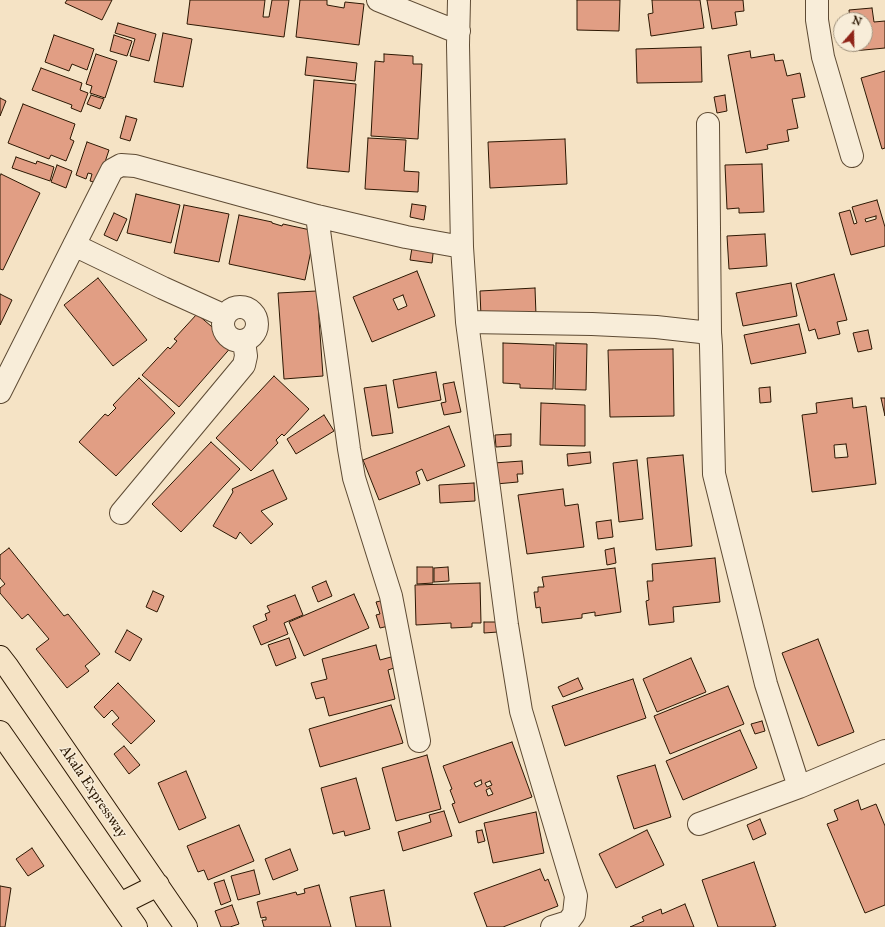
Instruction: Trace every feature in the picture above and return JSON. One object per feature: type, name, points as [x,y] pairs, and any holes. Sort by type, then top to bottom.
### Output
[{"type":"main road","name":"Akala Expressway","points":[[0,657],[186,927]]},
{"type":"main road","points":[[0,732],[136,927]]},
{"type":"main road","points":[[120,904],[158,885]]},
{"type":"street","points":[[378,0],[450,29],[459,31]]},
{"type":"street","points":[[459,0],[462,247],[467,322],[507,625],[521,711],[576,896],[574,914],[568,922],[552,927]]},
{"type":"street","points":[[816,0],[817,20],[823,57],[852,156]]},
{"type":"street","points":[[708,124],[710,333],[714,474],[766,684],[799,787]]},
{"type":"street","points":[[0,392],[112,170],[122,165],[135,166],[317,216],[406,237],[462,247]]},
{"type":"street","points":[[317,216],[354,478],[391,596],[419,742]]},
{"type":"street","points":[[74,245],[225,316],[223,324],[225,331],[236,341],[244,341],[246,356],[244,366],[121,513]]},
{"type":"street","points":[[467,322],[592,324],[656,327],[710,333]]},
{"type":"street","points":[[699,824],[799,787],[885,751]]},
{"type":"building","points":[[67,0],[112,0],[102,20],[65,3]]},
{"type":"building","points":[[190,0],[265,0],[263,17],[269,17],[272,0],[289,0],[284,37],[187,24]]},
{"type":"building","points":[[300,0],[327,0],[327,5],[344,8],[345,2],[364,4],[359,45],[296,37]]},
{"type":"building","points":[[577,0],[620,0],[619,31],[577,30]]},
{"type":"building","points":[[652,0],[700,0],[704,28],[651,36],[648,14],[653,13]]},
{"type":"building","points":[[707,0],[743,0],[744,11],[735,12],[737,25],[712,29]]},
{"type":"building","points":[[872,8],[873,12],[849,12],[849,10]]},
{"type":"building","points":[[873,15],[874,22],[885,21],[885,48],[873,49]]},
{"type":"building","points":[[118,23],[156,34],[149,61],[130,56],[135,39],[115,33]]},
{"type":"building","points":[[163,33],[192,39],[183,87],[154,82]]},
{"type":"building","points":[[54,35],[94,49],[87,70],[72,64],[69,71],[45,62]]},
{"type":"building","points":[[114,35],[132,41],[127,56],[110,51]]},
{"type":"building","points":[[701,47],[702,82],[637,83],[636,49]]},
{"type":"building","points":[[750,51],[751,58],[774,54],[775,61],[783,60],[787,76],[800,73],[805,97],[792,99],[798,128],[787,130],[789,141],[767,145],[768,149],[746,153],[728,55]]},
{"type":"building","points":[[96,54],[117,61],[105,98],[90,93],[92,86],[86,84]]},
{"type":"building","points":[[384,54],[413,56],[413,64],[422,64],[418,139],[371,136],[375,61],[384,62]]},
{"type":"building","points":[[307,57],[357,63],[355,81],[305,75]]},
{"type":"building","points":[[41,68],[82,83],[80,90],[88,93],[81,112],[71,108],[72,105],[32,90]]},
{"type":"building","points":[[885,71],[885,148],[882,149],[861,78]]},
{"type":"building","points":[[314,80],[356,84],[349,172],[307,168]]},
{"type":"building","points":[[91,95],[104,99],[100,109],[87,104]]},
{"type":"building","points":[[725,95],[727,111],[717,113],[714,97]]},
{"type":"building","points":[[0,98],[6,101],[0,116]]},
{"type":"building","points":[[23,104],[75,124],[70,139],[74,141],[66,161],[51,155],[49,159],[8,143]]},
{"type":"building","points":[[126,116],[137,119],[130,141],[120,138]]},
{"type":"building","points":[[368,138],[406,140],[404,171],[419,172],[418,192],[365,189]]},
{"type":"building","points":[[565,139],[567,184],[490,188],[488,142]]},
{"type":"building","points":[[87,142],[109,150],[98,183],[90,181],[92,174],[88,173],[86,179],[76,175]]},
{"type":"building","points":[[16,157],[36,164],[37,161],[54,167],[50,181],[12,168]]},
{"type":"building","points":[[762,164],[764,212],[739,213],[739,208],[727,209],[725,165]]},
{"type":"building","points":[[57,165],[72,171],[66,188],[51,182]]},
{"type":"building","points":[[1,174],[40,193],[3,270],[0,269]]},
{"type":"building","points":[[136,194],[180,205],[171,243],[127,233]]},
{"type":"building","points":[[877,200],[885,227],[885,246],[851,255],[839,213],[850,210],[854,224],[857,223],[852,207]],"holes":[[[876,216],[876,219],[866,222],[865,219]]]},
{"type":"building","points":[[412,204],[426,206],[424,220],[410,217]]},
{"type":"building","points":[[184,205],[229,214],[219,262],[174,253]]},
{"type":"building","points":[[114,213],[127,219],[117,241],[104,235]]},
{"type":"building","points":[[239,215],[272,222],[282,226],[283,224],[315,231],[305,280],[229,264]]},
{"type":"building","points":[[765,234],[767,266],[729,269],[727,236]]},
{"type":"building","points":[[413,242],[434,245],[432,263],[410,260]]},
{"type":"building","points":[[417,271],[435,316],[372,342],[353,297]],"holes":[[[403,295],[407,306],[398,310],[393,299]]]},
{"type":"building","points":[[834,274],[847,320],[837,322],[840,334],[818,339],[815,329],[809,331],[796,284]]},
{"type":"building","points":[[98,278],[147,340],[113,366],[64,305]]},
{"type":"building","points":[[791,283],[797,316],[743,326],[736,293]]},
{"type":"building","points":[[535,288],[536,315],[481,317],[480,291]]},
{"type":"building","points":[[317,291],[323,376],[284,379],[278,293]]},
{"type":"building","points":[[0,294],[12,300],[0,325]]},
{"type":"building","points":[[197,314],[233,345],[179,407],[142,375],[168,347],[170,349],[177,341],[174,339]]},
{"type":"building","points":[[799,324],[806,353],[751,364],[744,335]]},
{"type":"building","points":[[868,330],[872,349],[858,352],[853,333]]},
{"type":"building","points":[[503,343],[554,345],[553,389],[520,388],[520,384],[503,383]]},
{"type":"building","points":[[556,343],[587,344],[586,390],[555,389]]},
{"type":"building","points":[[673,349],[674,416],[610,417],[608,350]]},
{"type":"building","points":[[436,372],[441,400],[398,408],[393,380]]},
{"type":"building","points":[[274,376],[309,409],[284,436],[282,434],[276,440],[278,443],[251,471],[216,438]]},
{"type":"building","points":[[139,378],[175,413],[116,476],[79,442],[105,414],[108,416],[116,408],[113,405]]},
{"type":"building","points":[[454,382],[461,412],[444,415],[441,403],[446,402],[443,384]]},
{"type":"building","points":[[386,385],[393,433],[372,436],[364,388]]},
{"type":"building","points":[[770,387],[771,402],[760,403],[759,388]]},
{"type":"building","points":[[852,398],[853,408],[866,406],[876,484],[812,492],[802,415],[817,413],[816,403]],"holes":[[[846,444],[848,457],[835,458],[834,445]]]},
{"type":"building","points":[[881,398],[885,398],[885,416]]},
{"type":"building","points":[[541,403],[585,405],[585,446],[540,445]]},
{"type":"building","points":[[324,415],[334,431],[296,454],[287,439]]},
{"type":"building","points":[[449,426],[465,466],[427,481],[422,469],[416,472],[420,484],[379,500],[363,460]]},
{"type":"building","points":[[511,434],[511,446],[496,447],[495,435]]},
{"type":"building","points":[[211,442],[240,469],[181,532],[152,504]]},
{"type":"building","points":[[590,452],[591,463],[568,466],[567,454]]},
{"type":"building","points":[[683,455],[692,546],[656,550],[647,458]]},
{"type":"building","points":[[637,460],[643,519],[619,522],[613,463]]},
{"type":"building","points":[[522,461],[523,474],[517,474],[518,482],[496,484],[494,463]]},
{"type":"building","points":[[273,470],[287,499],[261,511],[273,524],[251,544],[240,532],[236,539],[213,526],[233,492],[232,489]]},
{"type":"building","points":[[474,483],[475,501],[440,503],[439,485]]},
{"type":"building","points":[[563,489],[565,506],[578,504],[584,547],[527,554],[518,495]]},
{"type":"building","points":[[611,520],[613,537],[598,539],[596,522]]},
{"type":"building","points":[[9,548],[64,616],[68,614],[100,654],[85,666],[89,671],[67,688],[36,649],[49,639],[28,614],[22,619],[0,593],[0,588],[5,584],[0,578],[0,555]]},
{"type":"building","points":[[614,548],[616,563],[607,565],[605,550]]},
{"type":"building","points":[[715,558],[720,602],[673,607],[674,622],[649,625],[646,601],[649,600],[647,581],[653,581],[652,564]]},
{"type":"building","points":[[417,567],[433,567],[433,583],[417,584]]},
{"type":"building","points":[[448,567],[449,581],[434,582],[434,568]]},
{"type":"building","points":[[615,568],[621,612],[595,616],[595,612],[582,614],[582,618],[542,623],[540,607],[536,608],[534,592],[538,592],[538,587],[544,587],[542,577]]},
{"type":"building","points":[[326,581],[332,596],[318,602],[312,587]]},
{"type":"building","points":[[480,583],[481,623],[472,623],[472,627],[451,628],[451,623],[416,625],[415,585]]},
{"type":"building","points":[[153,591],[164,596],[157,612],[146,607]]},
{"type":"building","points":[[354,594],[369,628],[304,656],[289,622]]},
{"type":"building","points":[[295,595],[303,615],[284,623],[288,634],[261,645],[253,626],[267,620],[265,614],[270,612],[267,606]]},
{"type":"building","points":[[385,600],[393,625],[380,628],[376,615],[380,614],[376,602]]},
{"type":"building","points":[[484,622],[498,622],[498,632],[484,633]]},
{"type":"building","points":[[127,630],[142,639],[130,661],[115,652]]},
{"type":"building","points":[[289,638],[296,658],[276,666],[268,645]]},
{"type":"building","points":[[818,639],[854,732],[818,746],[782,653]]},
{"type":"building","points":[[376,645],[380,660],[391,657],[394,668],[388,670],[395,699],[329,716],[324,697],[316,699],[311,683],[327,679],[322,659]]},
{"type":"building","points":[[691,658],[706,692],[657,712],[643,679]]},
{"type":"building","points":[[578,678],[583,689],[563,697],[558,687]]},
{"type":"building","points":[[633,679],[646,718],[565,746],[552,706]]},
{"type":"building","points":[[118,683],[155,721],[131,744],[112,724],[119,718],[112,710],[104,718],[94,707]]},
{"type":"building","points":[[728,686],[744,724],[670,754],[654,716]]},
{"type":"building","points":[[391,705],[403,743],[320,767],[309,729]]},
{"type":"building","points":[[762,721],[765,731],[755,734],[751,724]]},
{"type":"building","points":[[740,730],[757,768],[683,800],[666,761]]},
{"type":"building","points":[[512,742],[532,797],[459,823],[452,804],[455,803],[450,790],[452,789],[443,766]],"holes":[[[481,780],[482,784],[476,787],[474,783]],[[490,781],[492,785],[487,787],[485,783]],[[490,788],[493,794],[488,796],[486,790]]]},
{"type":"building","points":[[124,746],[140,765],[129,774],[114,754]]},
{"type":"building","points":[[427,755],[441,809],[396,821],[382,768]]},
{"type":"building","points":[[655,765],[671,817],[634,829],[617,776]]},
{"type":"building","points":[[186,771],[206,818],[179,830],[158,783]]},
{"type":"building","points":[[356,778],[370,829],[345,836],[344,831],[333,834],[321,788]]},
{"type":"building","points":[[858,800],[861,810],[876,804],[885,826],[885,905],[865,913],[827,824],[838,820],[834,810]]},
{"type":"building","points":[[444,811],[452,836],[403,851],[398,832],[431,822],[429,815]]},
{"type":"building","points":[[536,812],[544,853],[493,863],[484,823]]},
{"type":"building","points":[[760,819],[766,834],[753,840],[747,825]]},
{"type":"building","points":[[239,825],[254,861],[208,880],[204,870],[198,872],[187,846]]},
{"type":"building","points":[[482,830],[485,841],[478,843],[476,831]]},
{"type":"building","points":[[647,830],[664,865],[616,888],[599,854]]},
{"type":"building","points":[[32,848],[44,866],[28,876],[16,859]]},
{"type":"building","points":[[290,849],[298,870],[273,880],[265,859]]},
{"type":"building","points":[[754,862],[776,926],[718,927],[702,880]]},
{"type":"building","points":[[540,869],[545,881],[548,879],[558,906],[503,927],[487,927],[474,893]]},
{"type":"building","points":[[254,870],[260,894],[238,900],[231,876]]},
{"type":"building","points":[[224,880],[231,901],[221,905],[214,883]]},
{"type":"building","points":[[319,885],[331,927],[264,927],[262,920],[266,920],[266,917],[261,918],[257,902],[296,892],[297,895],[305,893],[304,889]]},
{"type":"building","points":[[0,886],[11,888],[5,927],[0,927]]},
{"type":"building","points":[[384,890],[391,927],[356,927],[350,897]]},
{"type":"building","points":[[685,904],[694,927],[630,927],[644,921],[642,917],[661,909],[662,914]]},
{"type":"building","points":[[232,905],[239,924],[230,927],[221,927],[215,911]]}]
